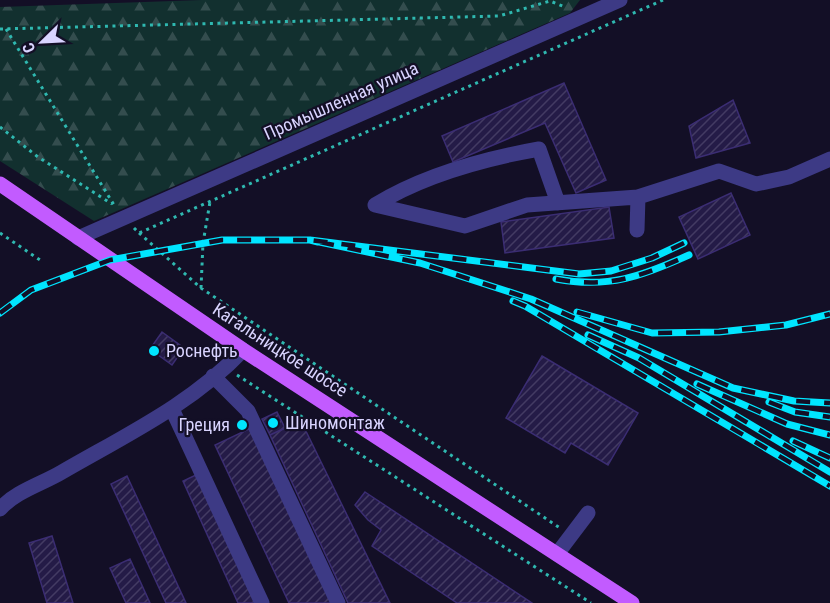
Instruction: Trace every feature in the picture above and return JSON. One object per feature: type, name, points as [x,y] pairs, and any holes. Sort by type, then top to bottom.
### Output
[{"type":"main road","name":"Кагальницкое шоссе","points":[[0,184],[243,350],[632,603]]},
{"type":"street","name":"Промышленная улица","points":[[78,238],[620,0]]},
{"type":"street","points":[[558,203],[538,149],[469,166],[420,182],[375,205],[465,226],[527,205],[558,203],[638,197],[719,171],[756,184],[789,177],[830,159]]},
{"type":"street","points":[[637,230],[638,197]]},
{"type":"street","points":[[0,509],[9,499],[50,479],[181,404],[243,350]]},
{"type":"street","points":[[220,372],[248,411],[338,603]]},
{"type":"street","points":[[172,409],[262,603]]},
{"type":"street","points":[[557,554],[588,513]]},
{"type":"path","points":[[0,29],[499,16],[550,1],[609,24]]},
{"type":"path","points":[[0,127],[38,157],[113,204]]},
{"type":"path","points":[[201,288],[203,243],[210,202]]},
{"type":"path","points":[[0,233],[43,262]]},
{"type":"path","points":[[140,233],[201,288],[571,536]]},
{"type":"path","points":[[220,372],[591,603]]},
{"type":"green space","points":[[202,0],[580,0],[570,13],[94,221],[0,161],[0,7]]},
{"type":"building","points":[[564,83],[606,180],[576,193],[545,123],[453,162],[442,136]]},
{"type":"building","points":[[733,100],[750,143],[696,158],[689,126]]},
{"type":"building","points":[[731,193],[750,235],[698,259],[679,217]]},
{"type":"building","points":[[609,207],[614,238],[505,253],[501,222]]},
{"type":"building","points":[[162,332],[184,348],[172,365],[150,349]]},
{"type":"building","points":[[542,356],[638,413],[608,465],[571,443],[565,453],[506,418]]},
{"type":"building","name":"Шиномонтаж","points":[[277,412],[285,428],[270,435],[262,419]]},
{"type":"building","points":[[301,421],[390,603],[348,603],[270,435]]},
{"type":"building","points":[[251,428],[332,603],[289,603],[215,445]]},
{"type":"building","points":[[198,474],[257,603],[238,603],[183,481]]},
{"type":"building","points":[[127,476],[186,603],[166,603],[111,484]]},
{"type":"building","points":[[365,492],[532,603],[457,603],[372,546],[381,530],[368,520],[355,505]]},
{"type":"building","points":[[52,536],[73,603],[47,603],[29,543]]},
{"type":"building","points":[[130,559],[150,603],[126,603],[110,568]]},
{"type":"railway","points":[[0,313],[31,290],[110,260],[222,240],[310,240],[318,242]]},
{"type":"railway","points":[[684,243],[652,258],[611,271],[579,274],[310,240],[420,263],[531,299],[733,388],[794,401],[830,403]]},
{"type":"railway","points":[[556,279],[575,282],[625,279],[689,255]]},
{"type":"railway","points":[[513,301],[830,486]]},
{"type":"railway","points":[[577,312],[652,333],[719,332],[786,325],[830,314]]},
{"type":"railway","points":[[588,335],[639,358],[830,472]]},
{"type":"railway","points":[[697,384],[787,424],[830,435]]},
{"type":"railway","points":[[769,402],[795,412],[830,417]]},
{"type":"railway","points":[[793,441],[830,458]]},
{"type":"place","name":"Роснефть","points":[[154,351]]},
{"type":"place","name":"Шиномонтаж","points":[[273,423]]},
{"type":"place","name":"Греция","points":[[242,425]]}]
